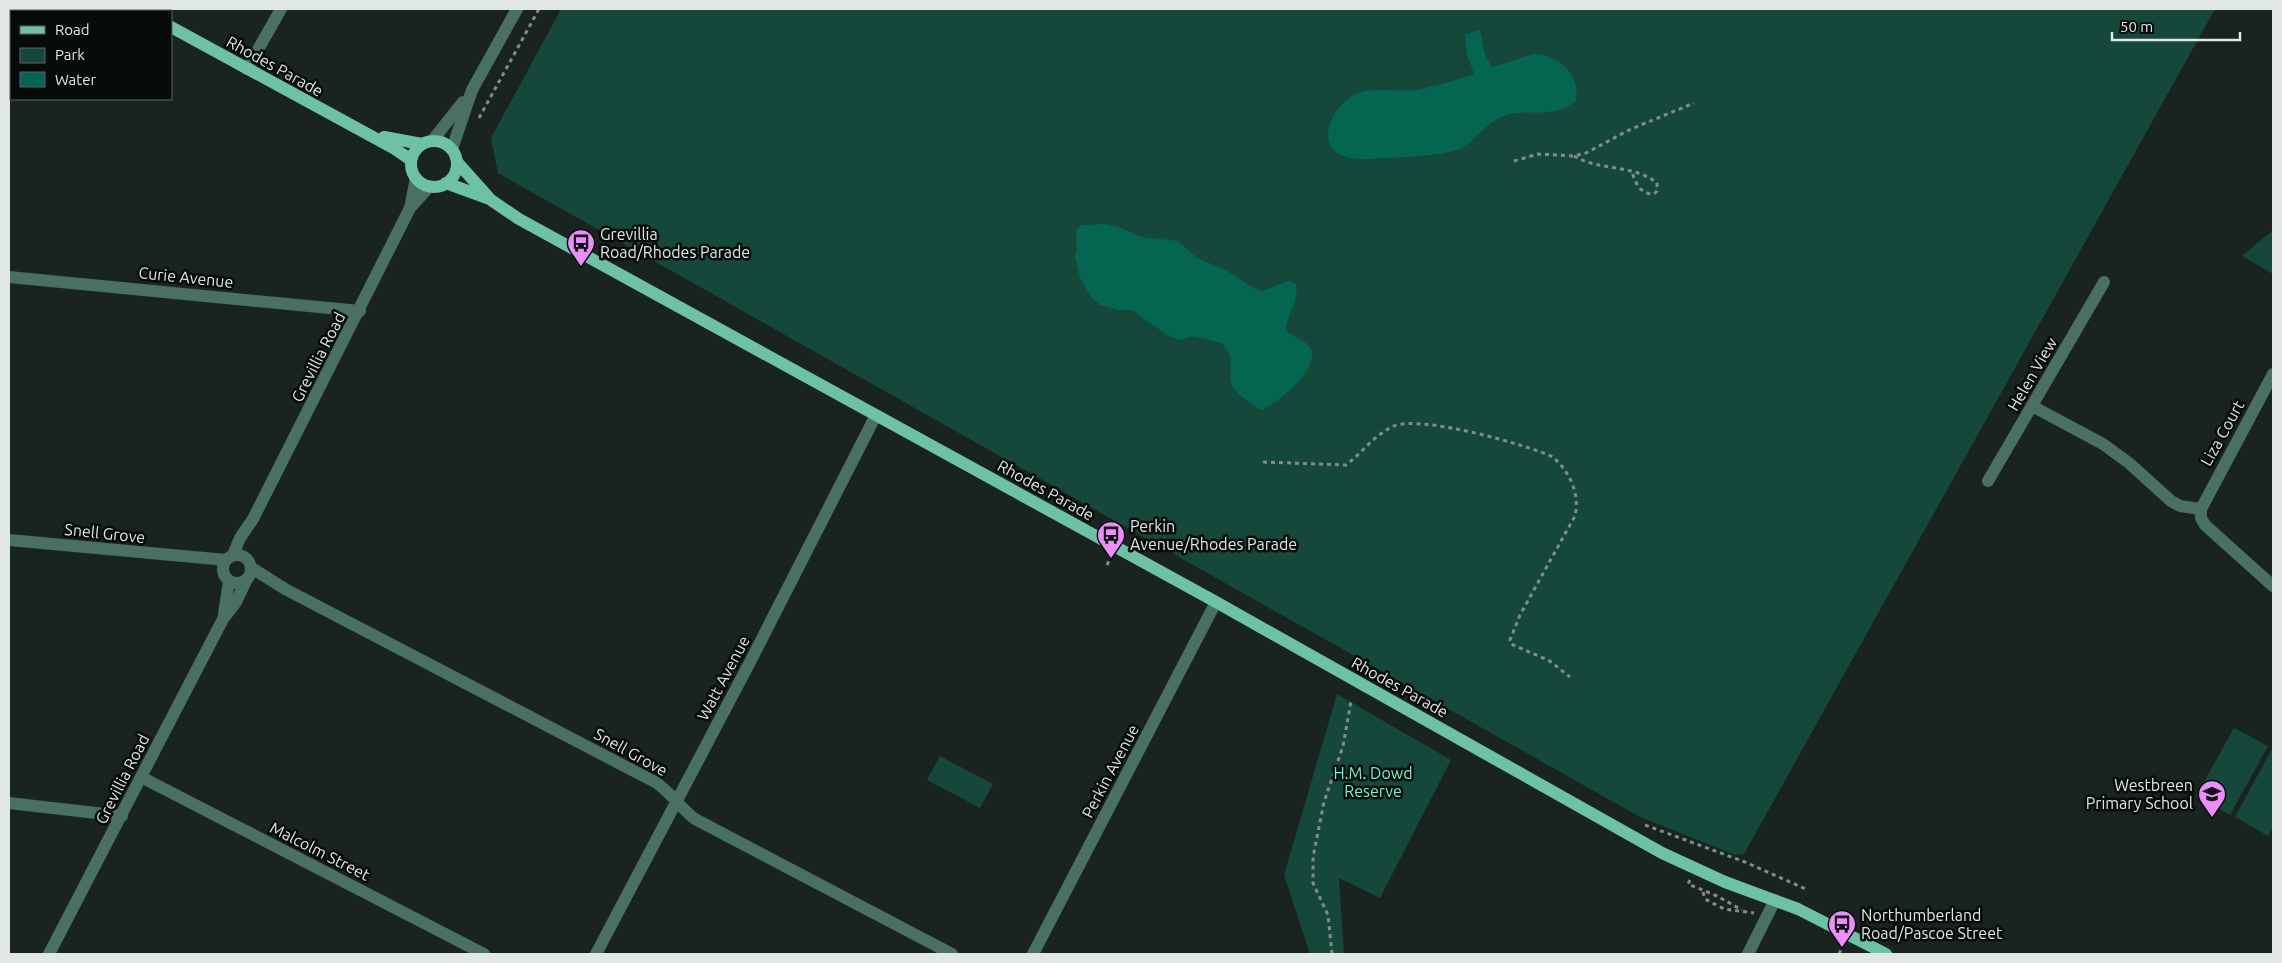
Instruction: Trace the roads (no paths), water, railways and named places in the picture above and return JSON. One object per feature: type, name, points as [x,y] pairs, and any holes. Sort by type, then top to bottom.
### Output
[{"type":"main road","name":"Rhodes Parade","points":[[172,28],[364,132],[411,160]]},
{"type":"main road","name":"Rhodes Parade","points":[[364,132],[397,141],[427,142]]},
{"type":"main road","points":[[427,142],[446,144],[452,149],[457,162],[454,174],[446,183],[430,186],[416,178],[411,160],[413,154],[427,142]]},
{"type":"main road","name":"Rhodes Parade","points":[[457,162],[491,200]]},
{"type":"main road","name":"Rhodes Parade","points":[[446,183],[491,200],[519,219],[1216,602],[1662,853],[1725,882],[1775,900],[1886,954]]},
{"type":"street","points":[[247,69],[281,9]]},
{"type":"street","points":[[452,149],[472,90],[517,9]]},
{"type":"street","points":[[427,142],[472,90]]},
{"type":"street","name":"Grevillia Road","points":[[223,619],[231,565],[410,208],[416,178]]},
{"type":"street","name":"Grevillia Road","points":[[410,208],[430,186]]},
{"type":"street","name":"Curie Avenue","points":[[9,276],[360,310]]},
{"type":"street","name":"Helen View","points":[[1988,481],[2104,282]]},
{"type":"street","name":"Liza Court","points":[[2201,509],[2273,374]]},
{"type":"street","points":[[2032,406],[2102,444],[2130,463],[2171,501],[2180,506],[2201,509],[2201,518],[2205,525],[2273,586]]},
{"type":"street","name":"Watt Avenue","points":[[596,954],[754,655],[876,415]]},
{"type":"street","name":"Snell Grove","points":[[9,540],[198,559],[231,565],[237,583],[249,575],[285,589],[655,782],[663,787],[695,819],[952,954]]},
{"type":"street","points":[[231,565],[249,575]]},
{"type":"street","name":"Grevillia Road","points":[[49,954],[223,619],[236,602],[249,575]]},
{"type":"street","name":"Perkin Avenue","points":[[1033,954],[1216,602]]},
{"type":"street","name":"Malcolm Street","points":[[142,777],[484,954]]},
{"type":"street","points":[[9,803],[122,816]]},
{"type":"street","points":[[1748,954],[1775,900]]},
{"type":"water","points":[[1480,30],[1485,54],[1492,67],[1534,54],[1551,58],[1559,62],[1571,74],[1577,91],[1576,100],[1560,110],[1551,112],[1504,116],[1492,122],[1462,148],[1446,153],[1412,157],[1362,159],[1346,157],[1333,148],[1329,140],[1328,131],[1331,122],[1342,104],[1358,93],[1372,90],[1415,90],[1474,74],[1467,54],[1465,35]]},
{"type":"water","points":[[1104,224],[1119,227],[1141,237],[1178,241],[1197,258],[1226,270],[1250,286],[1262,291],[1289,281],[1296,284],[1295,301],[1286,330],[1310,348],[1312,356],[1310,365],[1304,375],[1287,393],[1261,410],[1242,397],[1233,387],[1230,375],[1231,360],[1221,343],[1194,336],[1179,340],[1167,335],[1132,310],[1119,310],[1100,305],[1091,297],[1080,278],[1075,257],[1077,249],[1076,230],[1082,225]]},
{"type":"place","name":"Grevillia Road/Rhodes Parade","points":[[581,267]]},
{"type":"place","name":"Perkin Avenue/Rhodes Parade","points":[[1111,559]]},
{"type":"place","name":"Westbreen Primary School","points":[[2212,818]]},
{"type":"place","name":"Northumberland Road/Pascoe Street","points":[[1842,948]]},
{"type":"park label","name":"H.M. Dowd Reserve","points":[[1373,782]]}]
